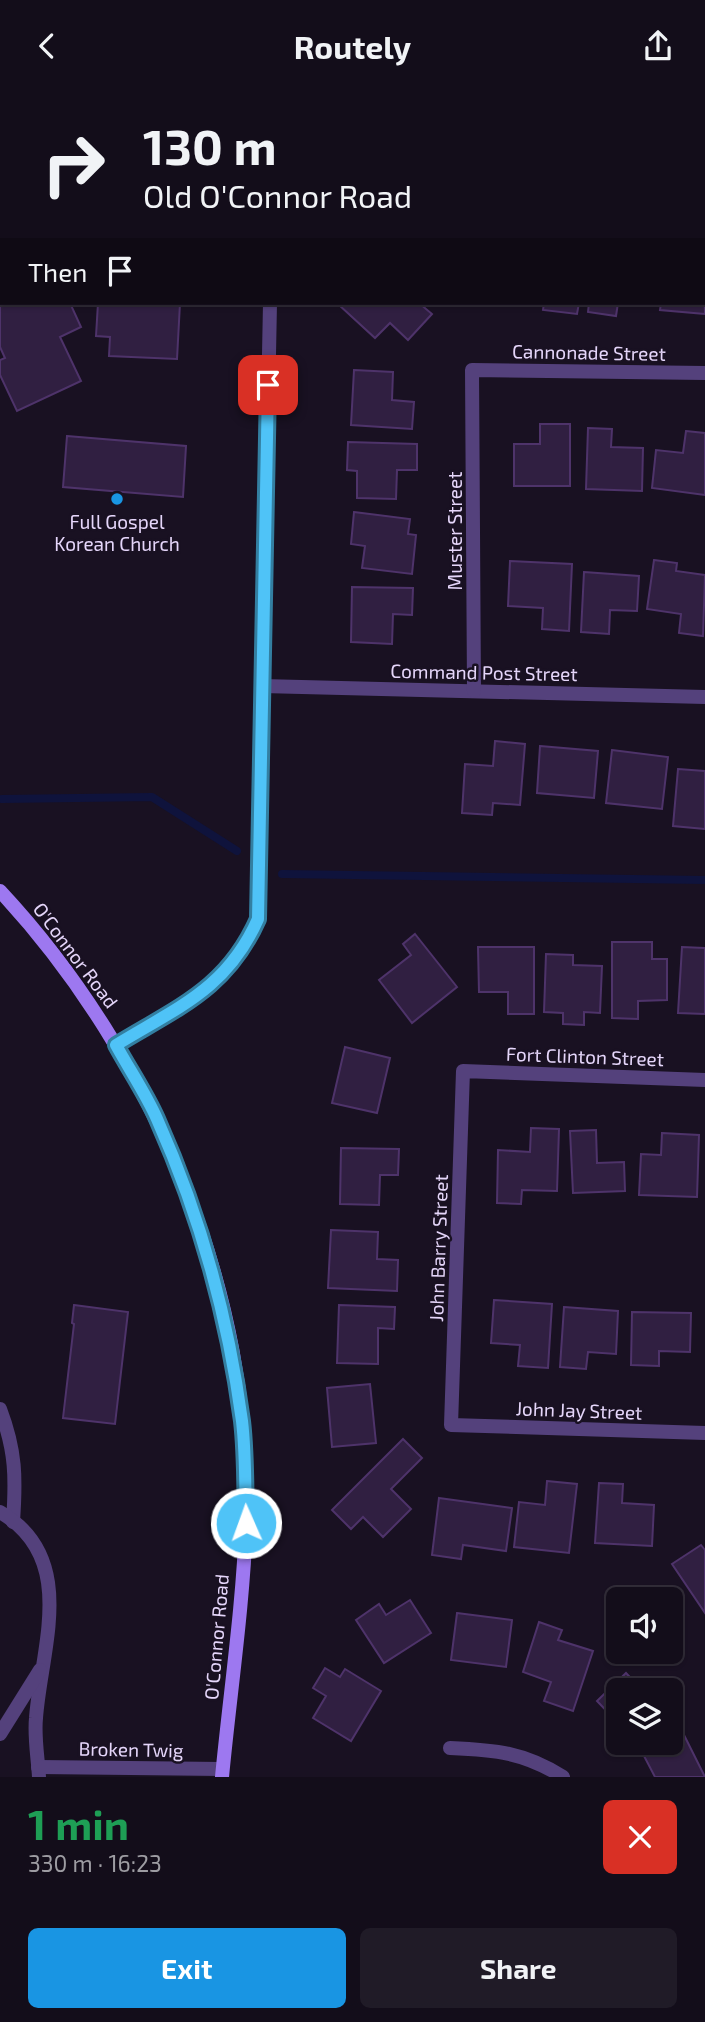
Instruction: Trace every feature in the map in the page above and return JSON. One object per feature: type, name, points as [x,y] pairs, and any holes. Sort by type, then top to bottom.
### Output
[{"type":"main road","name":"O'Connor Road","points":[[0,891],[35,929],[109,1030],[156,1116],[186,1187],[209,1261],[230,1345],[243,1424],[246,1523],[222,1773]]},
{"type":"street","points":[[116,1045],[220,978],[245,948],[258,919],[270,305]]},
{"type":"street","name":"Cannonade Street","points":[[472,370],[705,373]]},
{"type":"street","name":"Muster Street","points":[[472,370],[474,691]]},
{"type":"street","name":"Command Post Street","points":[[262,686],[705,697]]},
{"type":"street","name":"Fort Clinton Street","points":[[463,1071],[705,1080]]},
{"type":"street","name":"John Barry Street","points":[[451,1425],[463,1071]]},
{"type":"street","points":[[0,1409],[11,1437],[17,1473],[13,1522]]},
{"type":"street","name":"John Jay Street","points":[[451,1425],[705,1433]]},
{"type":"street","points":[[0,1513],[31,1541],[46,1567],[51,1608],[35,1720],[38,1772]]},
{"type":"street","points":[[0,1734],[42,1666]]},
{"type":"street","points":[[450,1748],[500,1751],[537,1760],[563,1777]]},
{"type":"street","name":"Broken Twig","points":[[38,1772],[222,1773]]},
{"type":"building","points":[[0,305],[71,305],[81,327],[60,337],[81,381],[17,411],[0,375],[0,360],[5,358],[0,347]]},
{"type":"building","points":[[98,305],[180,305],[177,359],[109,356],[110,337],[96,336]]},
{"type":"building","points":[[339,305],[421,305],[432,314],[408,340],[390,323],[375,338]]},
{"type":"building","points":[[544,305],[579,305],[577,314],[543,310]]},
{"type":"building","points":[[589,305],[618,305],[616,316],[588,312]]},
{"type":"building","points":[[661,305],[705,305],[705,314],[660,310]]},
{"type":"building","points":[[354,370],[393,372],[392,400],[414,402],[412,429],[351,425]]},
{"type":"building","points":[[540,424],[570,424],[570,486],[514,486],[514,444],[540,444]]},
{"type":"building","points":[[588,428],[612,429],[611,447],[643,448],[642,491],[586,489]]},
{"type":"building","points":[[686,431],[705,433],[705,495],[652,488],[656,450],[683,453]]},
{"type":"building","points":[[67,436],[186,446],[183,497],[63,487]]},
{"type":"building","points":[[348,442],[417,444],[417,470],[397,470],[396,499],[357,498],[357,471],[347,470]]},
{"type":"building","points":[[354,512],[410,519],[408,534],[416,535],[412,574],[362,568],[365,546],[351,544]]},
{"type":"building","points":[[654,560],[677,563],[676,571],[705,575],[703,636],[679,633],[681,614],[647,609]]},
{"type":"building","points":[[510,561],[572,564],[569,631],[542,629],[543,608],[508,606]]},
{"type":"building","points":[[584,572],[639,576],[637,611],[610,610],[609,634],[581,632]]},
{"type":"building","points":[[352,587],[413,588],[412,615],[393,614],[392,644],[351,642]]},
{"type":"building","points":[[495,741],[525,744],[520,805],[493,803],[492,815],[462,813],[465,764],[493,766]]},
{"type":"building","points":[[540,746],[598,751],[594,798],[537,793]]},
{"type":"building","points":[[612,750],[668,757],[662,809],[606,803]]},
{"type":"building","points":[[678,769],[705,771],[705,829],[673,826]]},
{"type":"building","points":[[415,934],[457,987],[412,1023],[379,980],[411,955],[403,944]]},
{"type":"building","points":[[612,942],[652,942],[652,959],[667,959],[667,1000],[638,1001],[638,1019],[612,1018]]},
{"type":"building","points":[[478,947],[534,947],[534,1014],[508,1014],[508,992],[479,992]]},
{"type":"building","points":[[682,947],[705,948],[705,1014],[678,1013]]},
{"type":"building","points":[[546,954],[573,955],[573,965],[602,966],[600,1013],[584,1012],[584,1025],[563,1024],[563,1013],[544,1012]]},
{"type":"building","points":[[345,1047],[390,1058],[377,1113],[332,1103]]},
{"type":"building","points":[[531,1128],[559,1129],[557,1191],[522,1190],[521,1204],[497,1203],[498,1150],[530,1152]]},
{"type":"building","points":[[596,1130],[597,1163],[624,1162],[625,1191],[573,1193],[570,1131]]},
{"type":"building","points":[[662,1133],[699,1135],[697,1197],[639,1195],[641,1154],[661,1155]]},
{"type":"building","points":[[341,1148],[399,1149],[398,1175],[380,1175],[379,1205],[340,1204]]},
{"type":"building","points":[[331,1230],[378,1232],[377,1259],[398,1260],[397,1291],[328,1288]]},
{"type":"building","points":[[494,1300],[552,1304],[548,1368],[518,1366],[520,1345],[491,1343]]},
{"type":"building","points":[[74,1305],[128,1312],[115,1424],[63,1418]]},
{"type":"building","points":[[339,1305],[395,1307],[394,1329],[378,1328],[378,1364],[337,1363]]},
{"type":"building","points":[[564,1307],[618,1311],[616,1354],[588,1352],[586,1369],[560,1367]]},
{"type":"building","points":[[632,1312],[691,1313],[690,1352],[659,1351],[659,1366],[631,1365]]},
{"type":"building","points":[[370,1384],[376,1443],[332,1447],[327,1388]]},
{"type":"building","points":[[403,1439],[422,1458],[391,1489],[411,1509],[383,1537],[363,1517],[351,1529],[332,1510]]},
{"type":"building","points":[[547,1481],[577,1484],[569,1553],[514,1547],[519,1502],[545,1505]]},
{"type":"building","points":[[599,1483],[623,1484],[622,1503],[654,1505],[652,1546],[595,1543]]},
{"type":"building","points":[[439,1498],[512,1508],[506,1551],[463,1545],[461,1559],[432,1555]]},
{"type":"building","points":[[701,1545],[705,1550],[705,1613],[672,1564]]},
{"type":"building","points":[[410,1600],[431,1633],[384,1663],[356,1620],[379,1604],[386,1615]]},
{"type":"building","points":[[457,1613],[512,1620],[506,1667],[451,1660]]},
{"type":"building","points":[[539,1622],[562,1630],[558,1640],[593,1651],[573,1711],[544,1701],[551,1682],[523,1672]]},
{"type":"building","points":[[325,1668],[340,1677],[345,1669],[381,1691],[351,1741],[313,1718],[326,1696],[313,1688]]},
{"type":"building","points":[[606,1692],[606,1710],[597,1701]]},
{"type":"building","points":[[683,1736],[705,1777],[655,1777],[644,1756],[683,1755]]},
{"type":"waterway","points":[[2,799],[152,797],[237,851]]},
{"type":"waterway","points":[[282,874],[705,880]]},
{"type":"place","name":"Full Gospel Korean Church","points":[[117,499]]},
{"type":"route","points":[[246,1523],[243,1424],[230,1345],[209,1261],[186,1187],[156,1116],[116,1045],[220,978],[245,948],[258,919],[268,385]]}]
